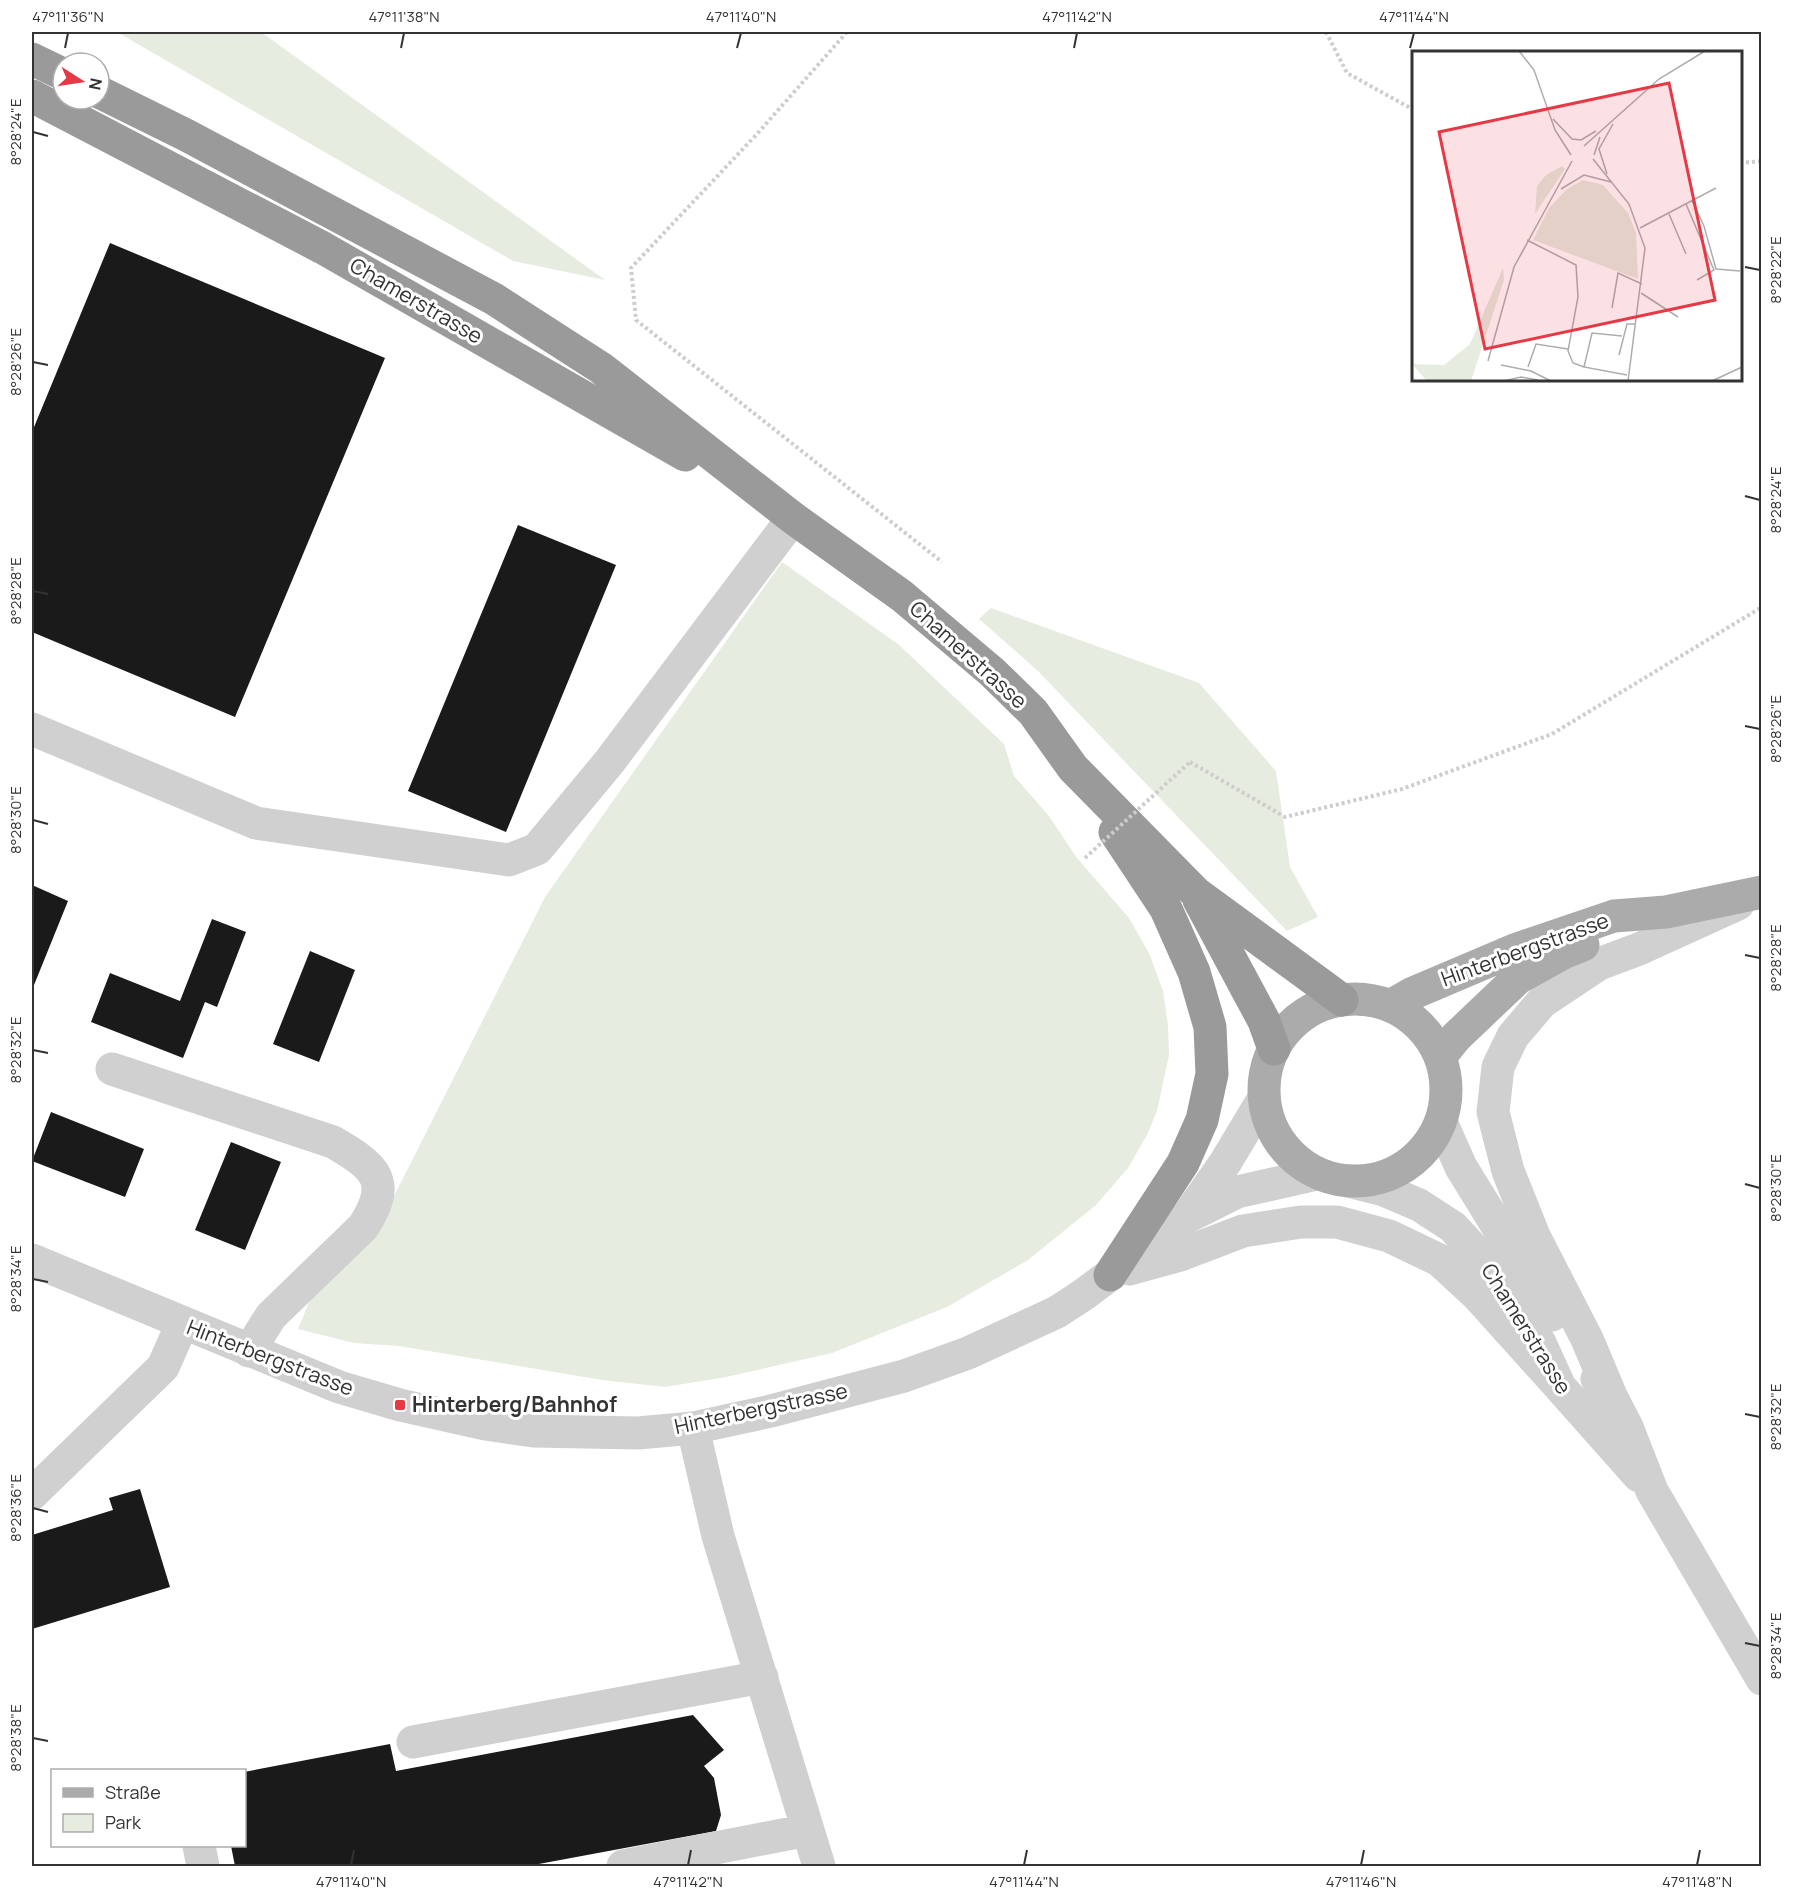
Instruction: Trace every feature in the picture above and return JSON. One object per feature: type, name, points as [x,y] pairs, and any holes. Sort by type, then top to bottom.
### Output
[{"type":"highway","points":[[32,59],[51,68]]},
{"type":"highway","name":"Chamerstrasse","points":[[32,96],[323,248],[793,518]]},
{"type":"highway","name":"Chamerstrasse","points":[[111,98],[494,299],[601,368],[793,518],[902,596],[992,672],[1033,712],[1073,768],[1196,893],[1342,1000]]},
{"type":"highway","points":[[1073,768],[1167,909],[1194,972],[1210,1027],[1212,1074],[1202,1120],[1183,1163],[1110,1275]]},
{"type":"highway","name":"Chamerstrasse","points":[[1196,893],[1259,1012],[1274,1049]]},
{"type":"main road","name":"Hinterbergstrasse","points":[[1390,1006],[1411,994],[1517,949],[1614,916],[1666,912],[1761,893]]},
{"type":"main road","name":"Hinterbergstrasse","points":[[1440,1057],[1456,1037],[1518,978],[1563,953],[1666,912]]},
{"type":"main road","points":[[1359,999],[1390,1006],[1406,1014],[1420,1026],[1432,1040],[1440,1057],[1447,1089],[1441,1122],[1426,1148],[1404,1167],[1377,1179],[1333,1177],[1297,1161],[1281,1143],[1270,1122],[1264,1098],[1266,1072],[1274,1049],[1286,1031],[1302,1016],[1322,1005],[1359,999]]},
{"type":"street","points":[[32,729],[256,823],[509,860],[537,849],[610,761],[793,518]]},
{"type":"street","points":[[1611,1396],[1587,1339],[1534,1236],[1508,1171],[1493,1112],[1498,1067],[1513,1036],[1542,1002],[1599,964],[1639,949],[1761,893]]},
{"type":"street","points":[[112,1069],[333,1142],[357,1156],[376,1174],[379,1193],[373,1212],[363,1227],[272,1316],[249,1351]]},
{"type":"street","name":"Hinterbergstrasse","points":[[1187,1217],[1225,1163],[1264,1098]]},
{"type":"street","name":"Chamerstrasse","points":[[1441,1122],[1461,1167],[1478,1196],[1576,1353],[1611,1396],[1628,1427],[1652,1491],[1761,1679]]},
{"type":"street","name":"Hinterbergstrasse","points":[[32,1260],[339,1387],[400,1405],[485,1424],[533,1431],[638,1433],[693,1428],[771,1411],[882,1382],[968,1353],[1057,1312],[1187,1217],[1237,1192],[1333,1177]]},
{"type":"street","name":"Chamerstrasse","points":[[1333,1177],[1384,1190],[1419,1204],[1452,1227],[1485,1262],[1540,1343],[1560,1387],[1652,1491]]},
{"type":"street","points":[[1110,1275],[1180,1255],[1243,1231],[1301,1222],[1337,1222],[1389,1236],[1439,1260],[1478,1296],[1560,1387]]},
{"type":"street","points":[[32,1494],[163,1367],[182,1324]]},
{"type":"street","points":[[693,1428],[718,1536],[819,1866]]},
{"type":"street","points":[[413,1742],[762,1677]]},
{"type":"street","points":[[623,1866],[808,1830]]},
{"type":"street","points":[[199,1847],[203,1866]]},
{"type":"path","points":[[847,32],[757,134],[630,268],[636,320],[942,562]]},
{"type":"path","points":[[1326,32],[1347,73],[1412,109]]},
{"type":"path","points":[[1742,163],[1761,161]]},
{"type":"path","points":[[1085,858],[1190,762],[1285,817],[1402,789],[1552,734],[1761,607]]},
{"type":"green space","points":[[117,32],[261,32],[605,280],[513,261]]},
{"type":"green space","points":[[782,562],[898,644],[1004,744],[1014,776],[1049,816],[1077,858],[1129,918],[1149,953],[1163,991],[1168,1025],[1169,1055],[1157,1111],[1148,1133],[1128,1168],[1096,1205],[1028,1260],[947,1307],[832,1353],[726,1377],[665,1387],[602,1380],[399,1346],[354,1343],[298,1329],[312,1295],[381,1222],[545,897]]},
{"type":"green space","points":[[991,608],[1199,683],[1276,771],[1290,867],[1318,917],[1287,931],[1038,671],[979,619]]},
{"type":"building","points":[[110,243],[385,358],[235,717],[32,632],[32,432]]},
{"type":"building","points":[[518,525],[616,565],[506,832],[408,791]]},
{"type":"building","points":[[32,885],[68,901],[32,990]]},
{"type":"building","points":[[212,919],[246,932],[217,1007],[205,1002],[183,1058],[91,1022],[110,973],[180,1001]]},
{"type":"building","points":[[310,951],[355,970],[319,1062],[273,1044]]},
{"type":"building","points":[[51,1112],[144,1149],[125,1197],[32,1161]]},
{"type":"building","points":[[231,1142],[281,1162],[245,1250],[195,1230]]},
{"type":"building","points":[[140,1489],[170,1587],[32,1629],[32,1535],[113,1510],[109,1498]]},
{"type":"building","points":[[693,1715],[724,1750],[704,1766],[714,1778],[721,1815],[716,1831],[528,1866],[235,1866],[231,1847],[246,1847],[246,1772],[390,1744],[396,1771]]},
{"type":"place","name":"Hinterberg/Bahnhof","points":[[400,1405]]}]
